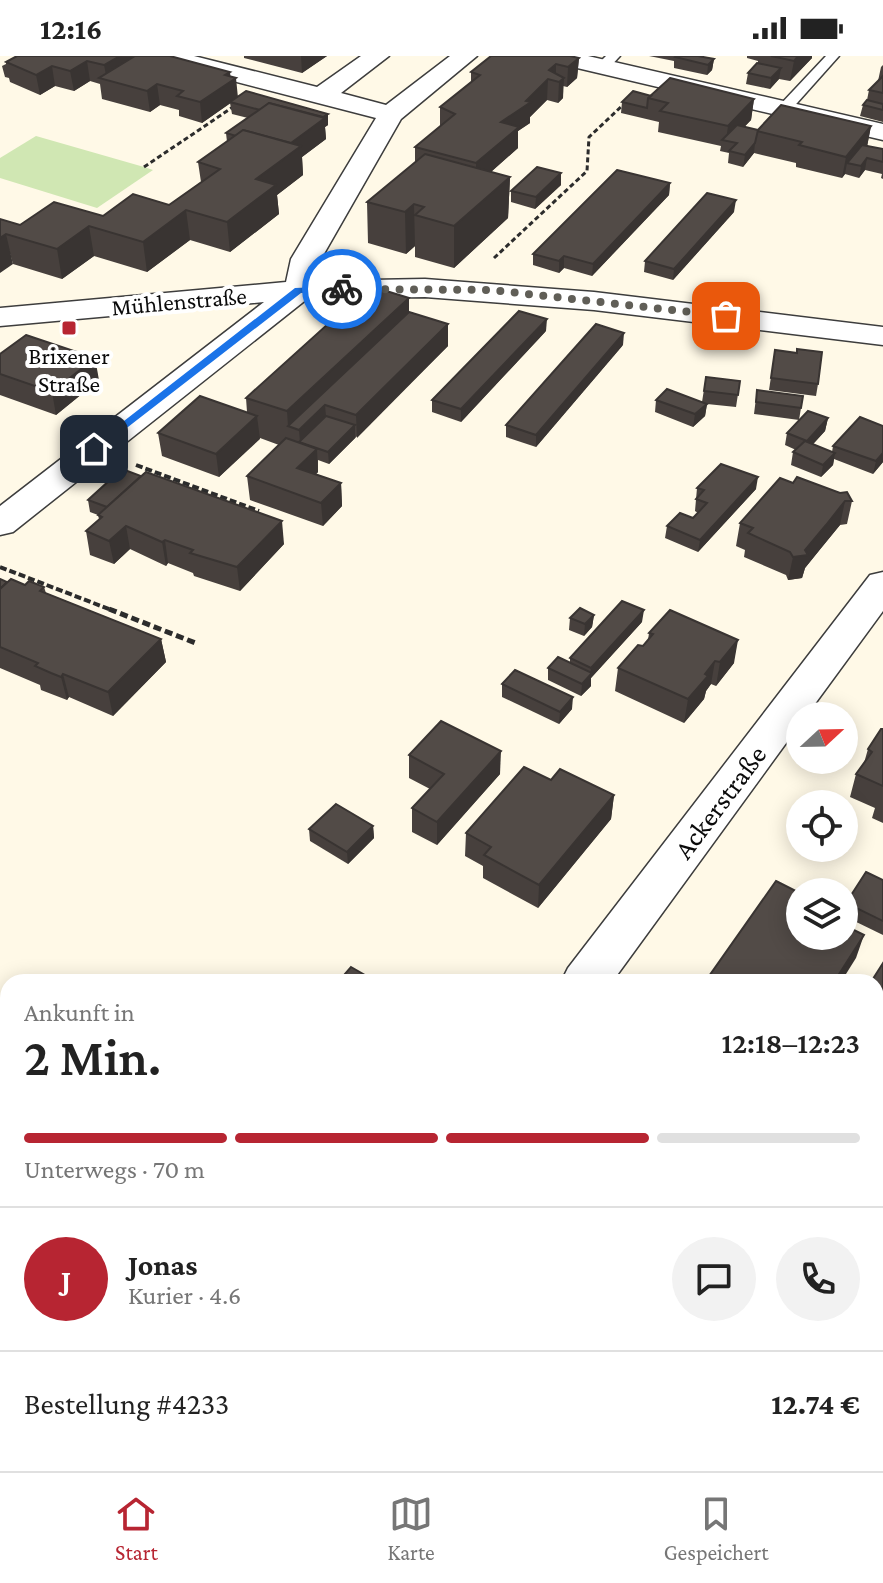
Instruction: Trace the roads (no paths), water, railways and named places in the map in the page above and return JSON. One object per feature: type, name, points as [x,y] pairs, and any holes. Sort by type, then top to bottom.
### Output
[{"type":"street","points":[[321,96],[377,56]]},
{"type":"street","points":[[0,524],[299,290],[306,259],[391,114],[465,56]]},
{"type":"street","points":[[556,56],[608,61],[652,78],[883,132]]},
{"type":"street","points":[[172,57],[391,114]]},
{"type":"street","name":"Mühlenstraße","points":[[0,317],[299,290],[462,289],[634,305],[883,336]]},
{"type":"street","name":"Ackerstraße","points":[[591,974],[883,584]]},
{"type":"lane","points":[[784,109],[833,56]]},
{"type":"place","name":"Brixener Straße","points":[[69,328]]}]
